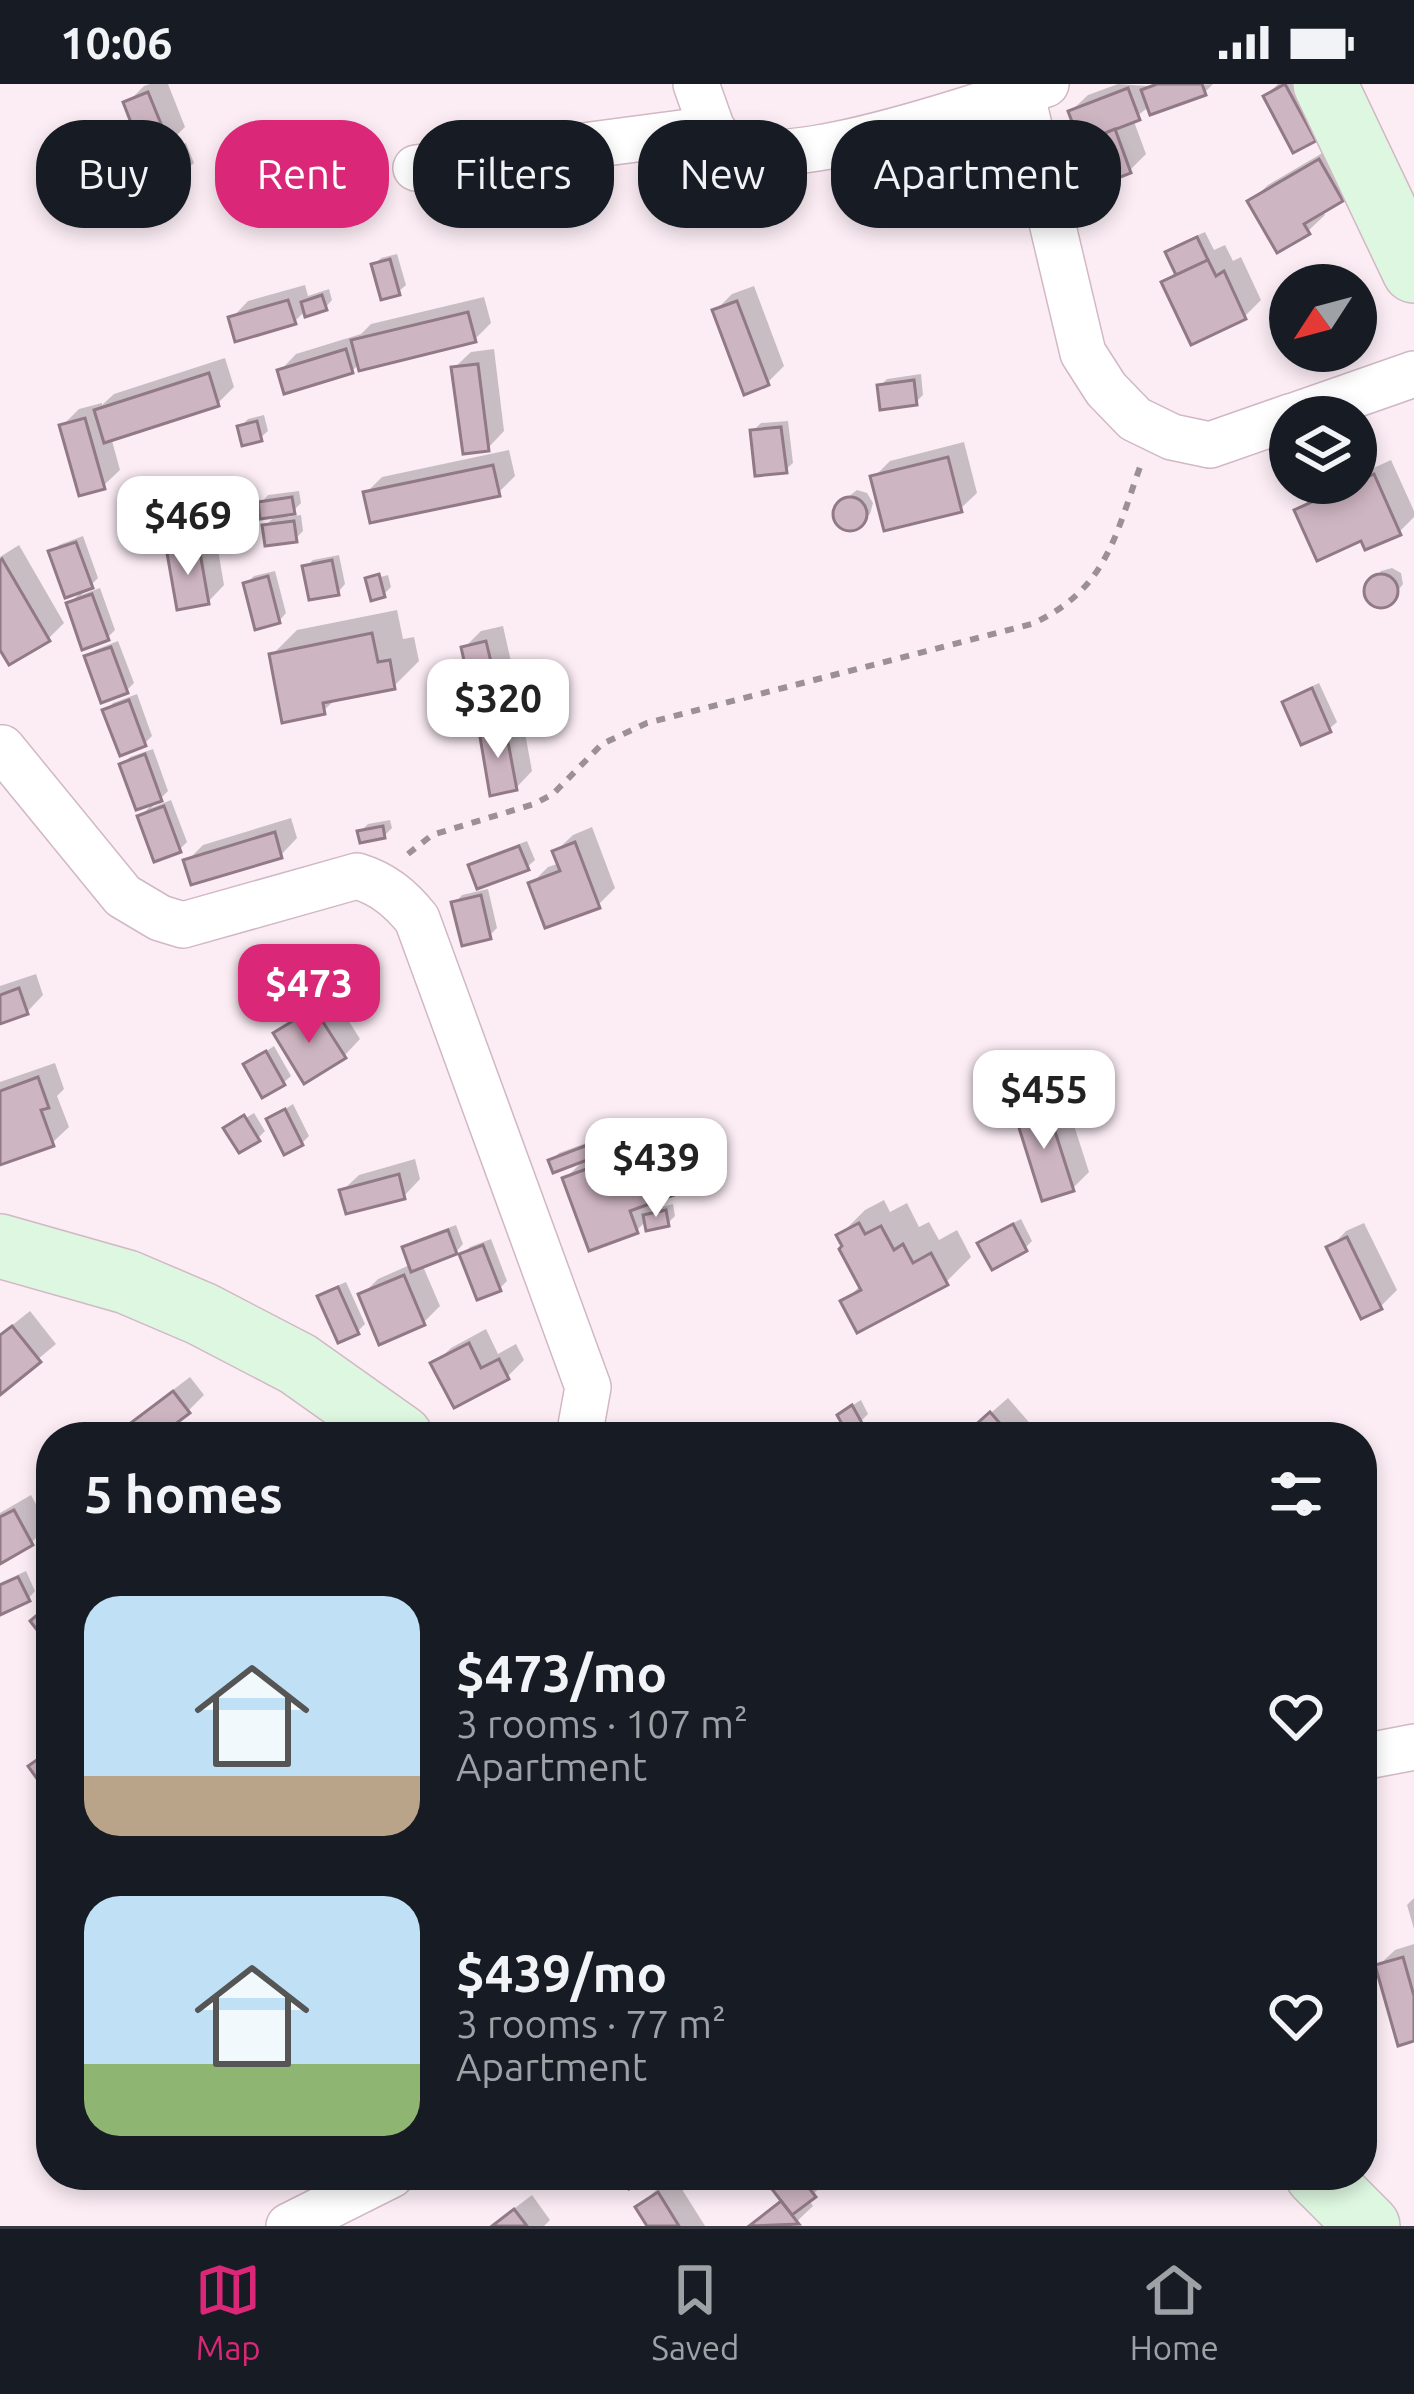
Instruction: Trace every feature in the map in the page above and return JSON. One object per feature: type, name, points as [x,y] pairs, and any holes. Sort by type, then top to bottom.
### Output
[{"type":"street","points":[[696,84],[709,120]]},
{"type":"street","points":[[1325,84],[1414,271]]},
{"type":"street","points":[[807,148],[878,135],[1033,88],[1083,353],[1106,389],[1136,419],[1154,429],[1210,445],[1269,424]]},
{"type":"street","points":[[1351,396],[1414,374]]},
{"type":"street","points":[[2,748],[123,896],[160,918],[183,925],[357,876],[390,891],[417,919],[588,1388],[582,1422]]},
{"type":"street","points":[[0,1246],[127,1282],[202,1314],[298,1364],[380,1422]]},
{"type":"street","points":[[1377,1754],[1414,1747]]},
{"type":"street","points":[[289,2226],[361,2190]]},
{"type":"street","points":[[1332,2190],[1368,2226]]},
{"type":"path","points":[[374,881],[432,835],[554,794],[602,744],[647,723],[1032,624],[1060,611],[1081,593],[1113,544],[1154,429]]},
{"type":"building","points":[[1157,84],[1202,84],[1206,95],[1150,115],[1141,90]]},
{"type":"building","points":[[1285,84],[1316,141],[1293,153],[1263,96]]},
{"type":"building","points":[[1128,88],[1140,120],[1121,127],[1121,120],[1071,120],[1068,111]]},
{"type":"building","points":[[148,92],[159,120],[130,120],[123,102]]},
{"type":"building","points":[[1121,146],[1131,173],[1121,177]]},
{"type":"building","points":[[1319,159],[1343,201],[1304,224],[1310,234],[1277,253],[1247,201]]},
{"type":"building","points":[[1197,237],[1208,260],[1176,275],[1165,252]]},
{"type":"building","points":[[390,259],[400,295],[381,300],[371,264]]},
{"type":"building","points":[[1208,260],[1216,276],[1224,271],[1246,319],[1191,345],[1161,282]]},
{"type":"building","points":[[322,295],[327,310],[305,317],[301,302]]},
{"type":"building","points":[[288,300],[296,324],[235,342],[228,317]]},
{"type":"building","points":[[737,301],[769,385],[744,395],[712,310]]},
{"type":"building","points":[[468,312],[476,342],[359,371],[351,340]]},
{"type":"building","points":[[346,349],[353,373],[284,394],[277,370]]},
{"type":"building","points":[[478,364],[489,451],[463,454],[451,367]]},
{"type":"building","points":[[209,373],[219,406],[104,443],[94,410]]},
{"type":"building","points":[[914,380],[917,405],[880,410],[877,385]]},
{"type":"building","points":[[85,418],[105,489],[79,496],[59,425]]},
{"type":"building","points":[[257,421],[262,441],[242,446],[237,426]]},
{"type":"building","points":[[781,427],[787,473],[755,476],[750,430]]},
{"type":"building","points":[[948,457],[962,512],[884,531],[870,476]]},
{"type":"building","points":[[493,465],[500,496],[370,523],[363,492]]},
{"type":"building","points":[[1377,481],[1401,535],[1365,550],[1361,541],[1317,561],[1294,510],[1307,504],[1377,504]]},
{"type":"building","points":[[292,497],[295,514],[260,519],[258,502]]},
{"type":"building","points":[[850,497],[862,502],[867,514],[862,526],[850,531],[838,526],[833,514],[838,502]]},
{"type":"building","points":[[294,521],[297,542],[265,546],[262,525]]},
{"type":"building","points":[[76,542],[93,588],[65,598],[48,551]]},
{"type":"building","points":[[199,547],[209,604],[177,610],[167,553]]},
{"type":"building","points":[[2,559],[50,641],[9,665],[0,650]]},
{"type":"building","points":[[332,560],[339,595],[309,600],[302,566]]},
{"type":"building","points":[[379,574],[385,597],[371,601],[365,578]]},
{"type":"building","points":[[1381,574],[1393,579],[1398,591],[1393,603],[1381,608],[1369,603],[1364,591],[1369,579]]},
{"type":"building","points":[[268,576],[280,623],[255,630],[243,583]]},
{"type":"building","points":[[92,594],[109,640],[82,650],[66,603]]},
{"type":"building","points":[[372,633],[378,662],[390,660],[395,689],[323,703],[325,714],[282,723],[269,654]]},
{"type":"building","points":[[486,641],[505,721],[479,727],[461,647]]},
{"type":"building","points":[[111,647],[128,693],[101,703],[84,656]]},
{"type":"building","points":[[1312,688],[1331,732],[1301,745],[1282,702]]},
{"type":"building","points":[[129,700],[146,746],[120,756],[102,710]]},
{"type":"building","points":[[505,726],[517,790],[490,796],[479,731]]},
{"type":"building","points":[[145,754],[162,801],[136,810],[119,764]]},
{"type":"building","points":[[164,806],[181,852],[154,862],[137,816]]},
{"type":"building","points":[[383,826],[385,838],[360,843],[357,831]]},
{"type":"building","points":[[275,832],[282,858],[191,885],[183,860]]},
{"type":"building","points":[[575,842],[600,908],[545,928],[528,883],[560,871],[552,851]]},
{"type":"building","points":[[519,846],[529,870],[477,889],[468,865]]},
{"type":"building","points":[[481,895],[491,939],[462,946],[451,902]]},
{"type":"building","points":[[285,969],[304,1008],[282,1019],[263,980]]},
{"type":"building","points":[[19,988],[28,1014],[0,1024],[0,995]]},
{"type":"building","points":[[314,1008],[346,1058],[304,1084],[273,1033]]},
{"type":"building","points":[[266,1051],[285,1085],[262,1098],[243,1064]]},
{"type":"building","points":[[38,1077],[49,1108],[41,1110],[54,1146],[0,1165],[0,1091]]},
{"type":"building","points":[[1046,1103],[1074,1191],[1042,1201],[1014,1112]]},
{"type":"building","points":[[285,1109],[303,1145],[284,1155],[266,1119]]},
{"type":"building","points":[[244,1115],[260,1141],[239,1153],[223,1128]]},
{"type":"building","points":[[619,1133],[624,1146],[553,1173],[548,1160]]},
{"type":"building","points":[[663,1141],[682,1192],[630,1211],[638,1233],[589,1251],[562,1178]]},
{"type":"building","points":[[399,1174],[405,1199],[346,1214],[339,1190]]},
{"type":"building","points":[[666,1210],[669,1226],[646,1231],[643,1215]]},
{"type":"building","points":[[859,1223],[865,1234],[881,1226],[894,1250],[903,1244],[913,1263],[931,1253],[948,1285],[857,1333],[840,1301],[861,1290],[836,1235]]},
{"type":"building","points":[[1013,1224],[1027,1251],[992,1270],[977,1243]]},
{"type":"building","points":[[448,1230],[457,1254],[411,1272],[402,1247]]},
{"type":"building","points":[[1347,1237],[1382,1309],[1361,1319],[1326,1247]]},
{"type":"building","points":[[483,1245],[501,1291],[477,1300],[459,1254]]},
{"type":"building","points":[[404,1275],[425,1325],[379,1345],[358,1294]]},
{"type":"building","points":[[338,1287],[359,1334],[338,1343],[317,1296]]},
{"type":"building","points":[[12,1326],[41,1362],[0,1395],[0,1335]]},
{"type":"building","points":[[469,1343],[481,1368],[499,1359],[509,1379],[454,1408],[430,1363]]},
{"type":"building","points":[[173,1391],[190,1413],[178,1422],[132,1422]]},
{"type":"building","points":[[852,1405],[861,1422],[841,1422],[837,1415]]},
{"type":"building","points":[[990,1412],[999,1422],[979,1422]]},
{"type":"building","points":[[14,1510],[33,1545],[0,1564],[0,1517]]},
{"type":"building","points":[[18,1577],[30,1601],[0,1615],[0,1585]]},
{"type":"building","points":[[1403,1957],[1414,1996],[1414,2041],[1398,2046],[1377,1964]]},
{"type":"building","points":[[773,2190],[811,2190],[816,2197],[792,2215]]},
{"type":"building","points":[[658,2192],[679,2226],[647,2226],[635,2207]]},
{"type":"building","points":[[781,2201],[799,2224],[749,2226]]},
{"type":"building","points":[[514,2209],[527,2226],[492,2226]]}]
